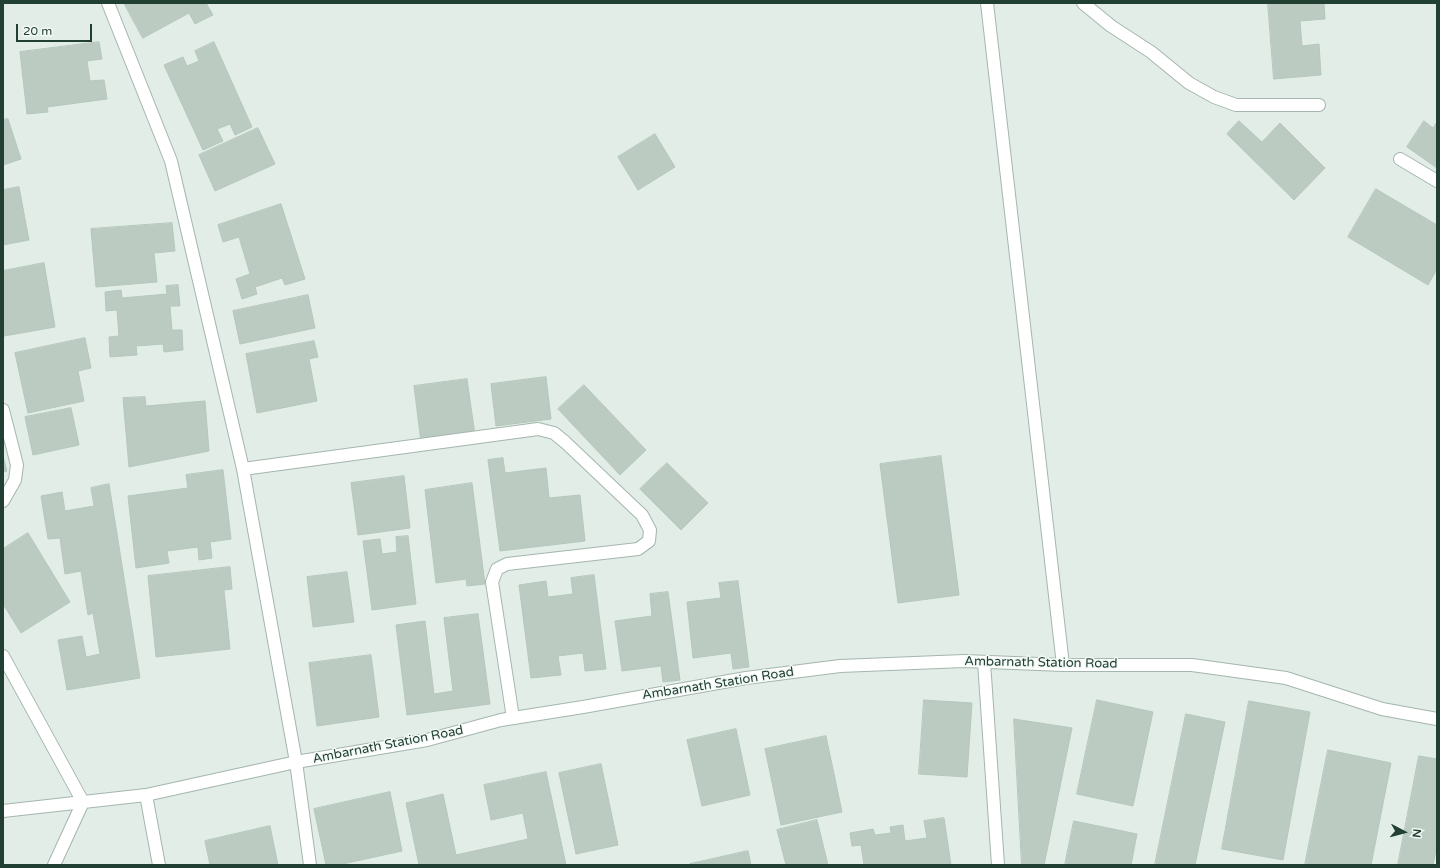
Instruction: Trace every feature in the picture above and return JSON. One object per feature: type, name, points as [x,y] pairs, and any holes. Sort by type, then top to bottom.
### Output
[{"type":"street","points":[[108,3],[171,161],[242,469],[296,762],[310,865]]},
{"type":"street","points":[[987,3],[1063,665]]},
{"type":"street","points":[[1082,3],[1111,26],[1151,52],[1189,83],[1214,98],[1236,105],[1319,104]]},
{"type":"street","points":[[1400,159],[1437,181]]},
{"type":"street","points":[[3,410],[17,465],[15,480],[3,501]]},
{"type":"street","points":[[242,469],[538,429],[554,432],[565,442],[642,514],[650,530],[649,541],[638,549],[507,564],[497,569],[492,582],[513,718]]},
{"type":"street","points":[[3,656],[84,802],[54,865]]},
{"type":"street","name":"Ambarnath Station Road","points":[[3,811],[146,795],[296,762],[427,740],[501,720],[746,678],[840,666],[964,661],[1063,665],[1192,665],[1286,678],[1382,709],[1437,719]]},
{"type":"street","points":[[984,662],[998,865]]},
{"type":"street","points":[[146,795],[159,865]]},
{"type":"building","points":[[124,3],[206,3],[213,15],[195,24],[189,13],[143,38]]},
{"type":"building","points":[[1268,3],[1324,3],[1325,19],[1300,21],[1302,46],[1319,44],[1321,75],[1274,79]]},
{"type":"building","points":[[99,42],[102,59],[87,61],[90,81],[104,80],[107,99],[47,107],[48,112],[27,114],[20,52]]},
{"type":"building","points":[[214,42],[252,127],[235,135],[230,124],[217,129],[223,141],[203,150],[164,65],[183,57],[187,66],[199,61],[195,51]]},
{"type":"building","points":[[8,119],[21,159],[3,165],[3,120]]},
{"type":"building","points":[[1239,121],[1262,142],[1280,123],[1325,168],[1294,200],[1227,134]]},
{"type":"building","points":[[1424,121],[1433,128],[1437,122],[1437,168],[1407,147]]},
{"type":"building","points":[[258,128],[275,164],[215,191],[199,155]]},
{"type":"building","points":[[655,134],[675,167],[638,190],[618,157]]},
{"type":"building","points":[[19,187],[29,240],[3,245],[3,190]]},
{"type":"building","points":[[1376,189],[1437,225],[1437,269],[1428,285],[1348,237]]},
{"type":"building","points":[[281,204],[305,279],[285,285],[282,278],[255,287],[257,294],[242,299],[236,279],[250,274],[239,237],[223,242],[218,225]]},
{"type":"building","points":[[172,223],[175,251],[154,253],[157,282],[96,287],[91,229]]},
{"type":"building","points":[[44,263],[55,327],[4,336],[3,271]]},
{"type":"building","points":[[178,285],[180,306],[170,306],[172,330],[182,330],[183,350],[164,352],[163,344],[136,346],[137,355],[110,357],[109,337],[119,336],[117,310],[106,311],[105,292],[121,290],[122,298],[167,294],[166,286]]},
{"type":"building","points":[[308,295],[315,328],[240,344],[233,311]]},
{"type":"building","points":[[85,338],[91,368],[78,371],[84,401],[28,413],[15,353]]},
{"type":"building","points":[[314,341],[318,357],[309,359],[317,401],[257,413],[246,354]]},
{"type":"building","points":[[546,377],[551,419],[496,426],[491,384]]},
{"type":"building","points":[[467,379],[475,435],[421,442],[414,386]]},
{"type":"building","points":[[584,385],[646,450],[620,475],[558,409]]},
{"type":"building","points":[[145,397],[146,406],[205,401],[209,451],[129,467],[123,398]]},
{"type":"building","points":[[71,408],[79,445],[33,455],[25,417]]},
{"type":"building","points":[[3,456],[7,471],[3,472]]},
{"type":"building","points":[[941,456],[959,595],[898,603],[880,464]]},
{"type":"building","points":[[503,458],[505,473],[546,468],[549,498],[580,495],[585,541],[500,551],[488,460]]},
{"type":"building","points":[[667,463],[708,503],[681,530],[640,489]]},
{"type":"building","points":[[223,470],[231,539],[210,542],[212,558],[199,560],[198,547],[167,551],[169,563],[136,568],[128,496],[188,488],[186,475]]},
{"type":"building","points":[[404,476],[410,528],[358,535],[351,483]]},
{"type":"building","points":[[472,483],[485,584],[467,586],[466,579],[436,583],[425,490]]},
{"type":"building","points":[[109,484],[140,678],[67,690],[58,640],[82,636],[86,657],[100,654],[93,613],[88,615],[81,571],[65,574],[60,538],[48,539],[41,496],[62,492],[65,511],[94,506],[91,488]]},
{"type":"building","points":[[28,533],[70,602],[21,633],[3,604],[3,549]]},
{"type":"building","points":[[408,536],[416,604],[372,610],[363,541],[380,539],[382,554],[397,552],[396,537]]},
{"type":"building","points":[[230,567],[232,589],[224,590],[230,649],[156,657],[148,576]]},
{"type":"building","points":[[347,572],[354,622],[313,627],[307,577]]},
{"type":"building","points":[[594,575],[606,669],[585,671],[583,653],[558,656],[561,675],[531,678],[519,585],[546,581],[548,597],[573,594],[571,578]]},
{"type":"building","points":[[738,581],[749,667],[733,669],[731,653],[693,658],[687,602],[721,598],[719,583]]},
{"type":"building","points":[[668,592],[680,680],[663,682],[661,666],[622,671],[615,621],[652,616],[650,594]]},
{"type":"building","points":[[478,614],[490,704],[407,715],[396,625],[425,621],[434,694],[453,691],[444,618]]},
{"type":"building","points":[[371,655],[379,717],[317,726],[309,663]]},
{"type":"building","points":[[924,700],[972,703],[967,777],[919,774]]},
{"type":"building","points":[[1097,700],[1153,712],[1133,806],[1077,794]]},
{"type":"building","points":[[1249,701],[1310,712],[1283,860],[1222,849]]},
{"type":"building","points":[[1186,714],[1225,722],[1195,865],[1155,865]]},
{"type":"building","points":[[1014,719],[1072,728],[1044,865],[1022,865]]},
{"type":"building","points":[[736,729],[750,795],[702,806],[687,740]]},
{"type":"building","points":[[826,736],[842,812],[781,825],[765,749]]},
{"type":"building","points":[[1328,750],[1391,763],[1371,865],[1305,865]]},
{"type":"building","points":[[1419,756],[1437,759],[1437,846],[1433,865],[1398,865]]},
{"type":"building","points":[[601,764],[618,845],[576,854],[559,773]]},
{"type":"building","points":[[546,772],[566,865],[419,865],[406,803],[443,794],[456,855],[528,839],[523,813],[491,820],[484,785]]},
{"type":"building","points":[[390,792],[402,851],[338,865],[326,865],[314,809]]},
{"type":"building","points":[[944,818],[951,865],[864,865],[861,845],[852,846],[850,833],[873,829],[875,835],[891,833],[890,827],[903,825],[905,841],[927,838],[924,821]]},
{"type":"building","points":[[817,820],[828,865],[786,865],[777,830]]},
{"type":"building","points":[[1074,821],[1137,834],[1131,865],[1065,865]]},
{"type":"building","points":[[270,826],[278,865],[210,865],[205,841]]},
{"type":"building","points":[[748,851],[751,865],[690,864]]}]
